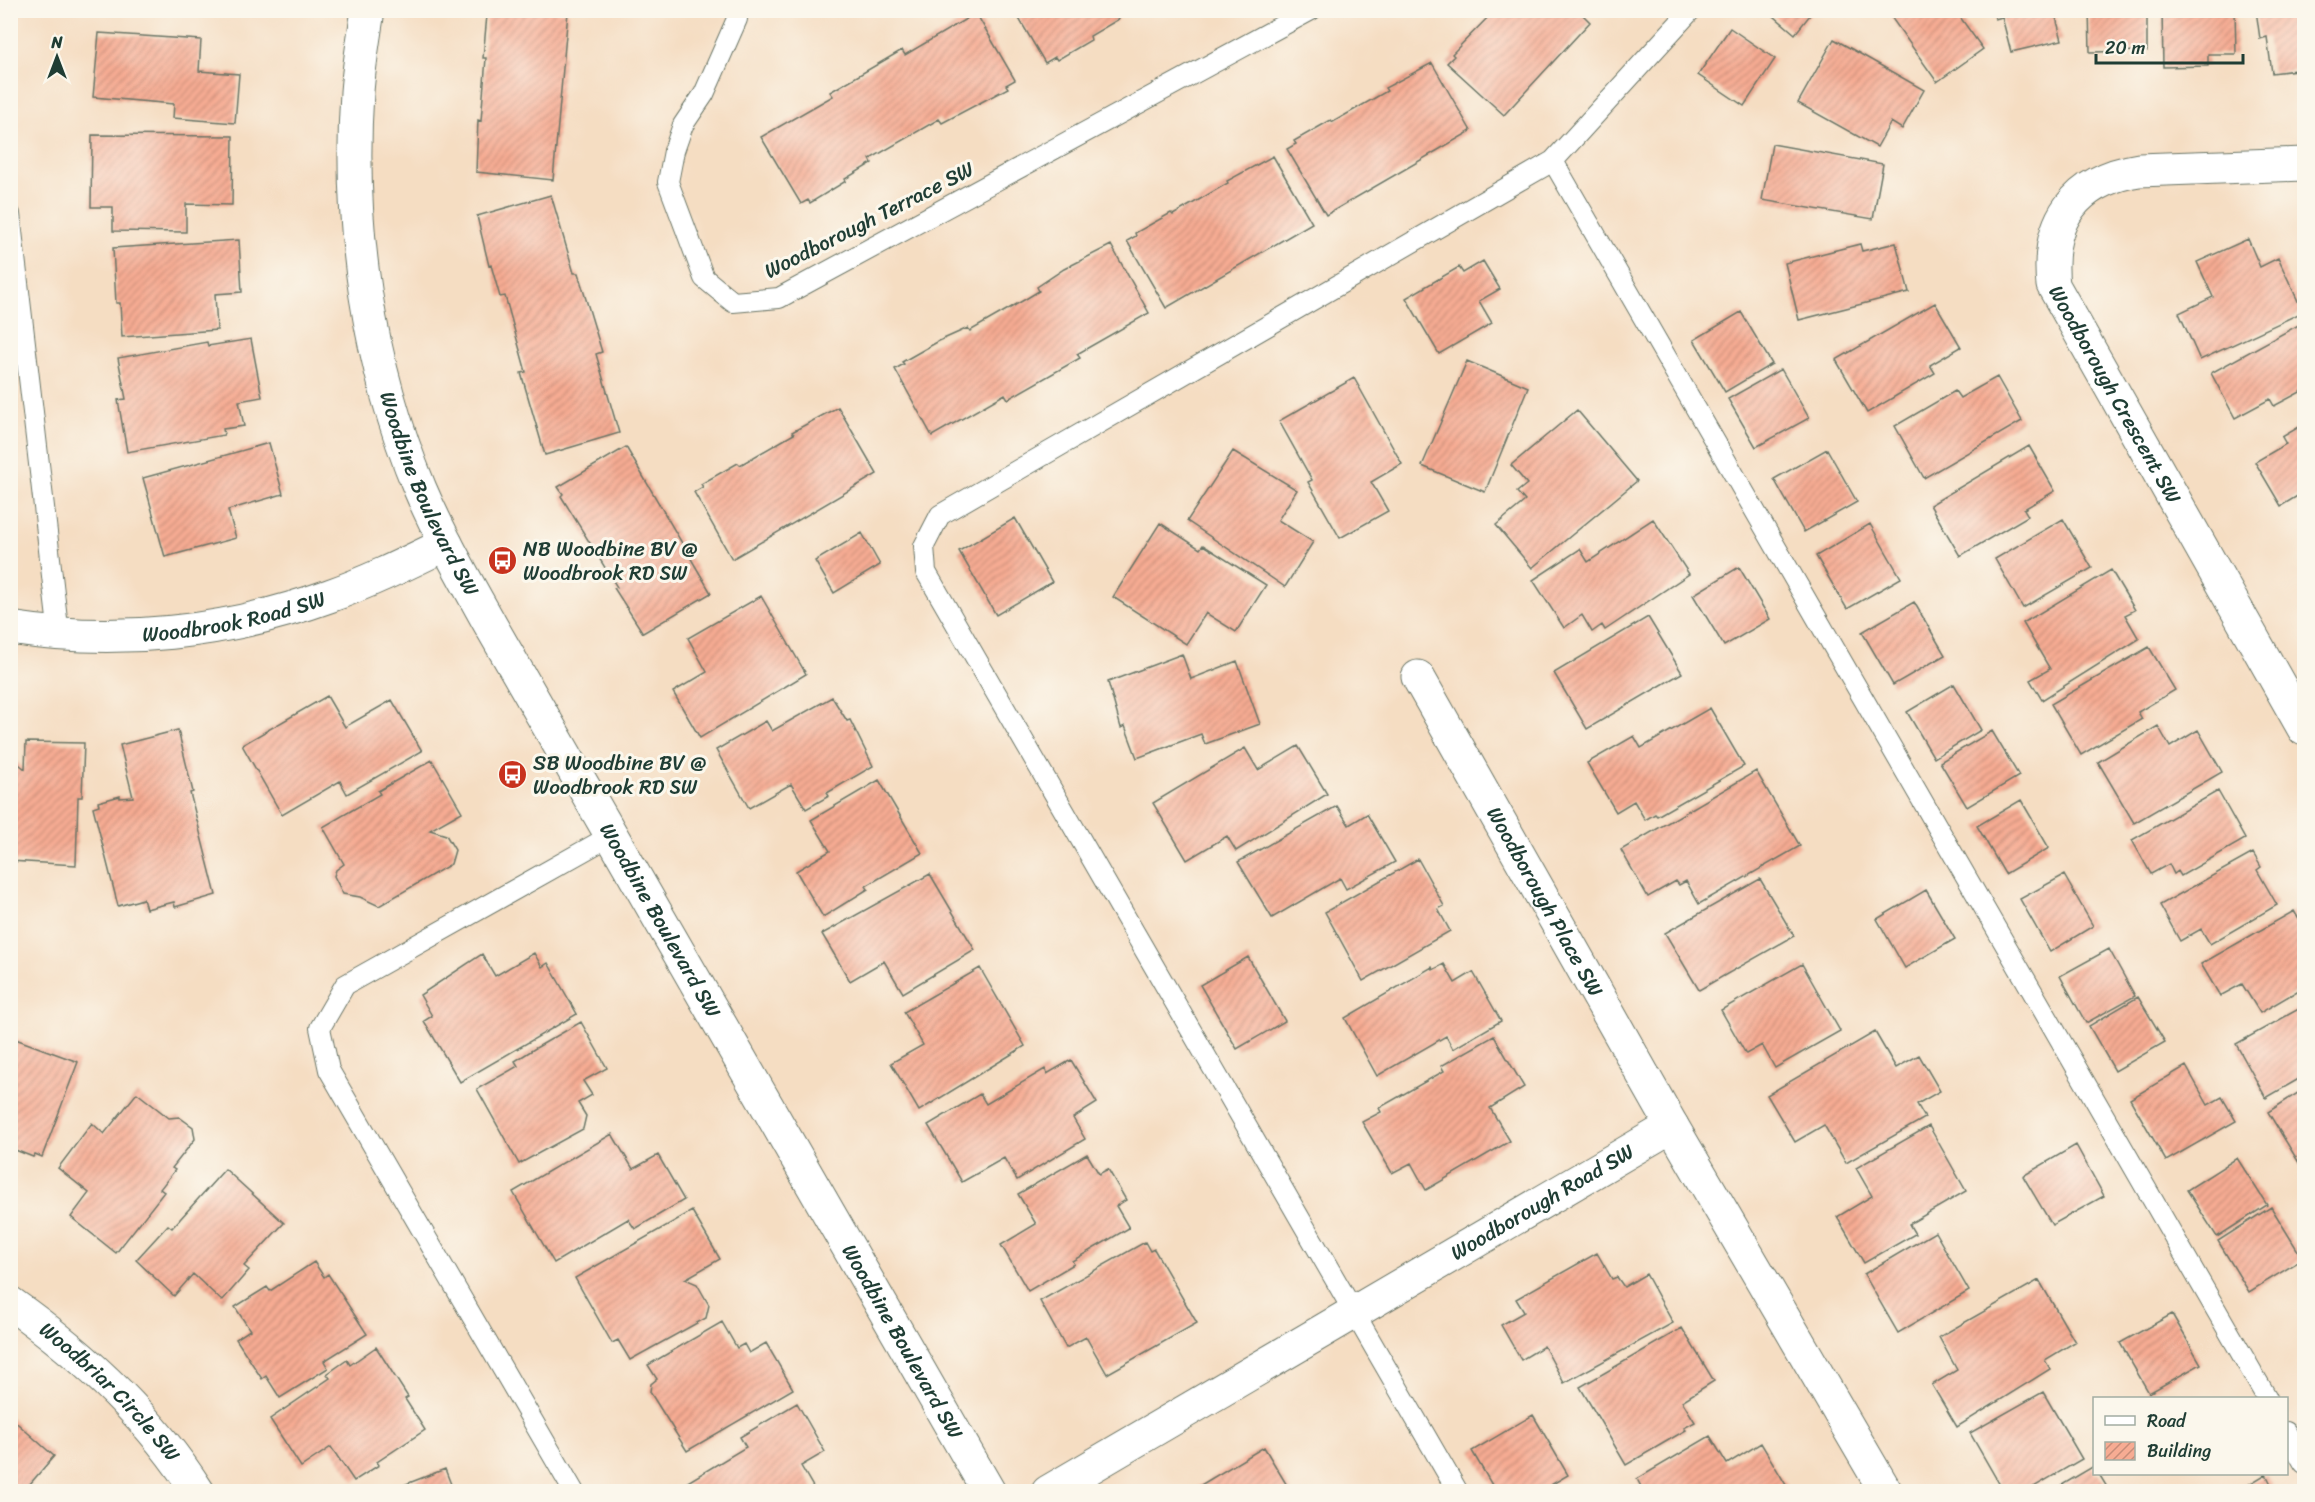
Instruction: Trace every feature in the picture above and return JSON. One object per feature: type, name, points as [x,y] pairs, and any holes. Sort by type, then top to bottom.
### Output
[{"type":"street","name":"Woodbine Boulevard SW","points":[[368,10],[357,91],[355,174],[369,318],[387,393],[420,488],[446,544],[989,1491]]},
{"type":"street","name":"Woodborough Crescent SW","points":[[2304,164],[2139,170],[2118,173],[2098,182],[2080,195],[2066,211],[2055,234],[2050,260],[2053,285],[2304,729]]},
{"type":"street","name":"Woodbrook Road SW","points":[[10,628],[59,636],[118,637],[200,629],[276,613],[372,579],[446,544]]},
{"type":"street","name":"Woodborough Place SW","points":[[1418,677],[1672,1126]]},
{"type":"street","name":"Woodborough Road SW","points":[[1048,1491],[1672,1126]]},
{"type":"street","points":[[1672,1126],[1886,1491]]},
{"type":"street","name":"Woodbriar Circle SW","points":[[10,1303],[57,1336],[106,1378],[150,1426],[198,1491]]},
{"type":"lane","name":"Woodborough Terrace SW","points":[[737,10],[737,19],[704,94],[683,125],[674,151],[668,182],[704,278],[733,302],[779,298],[1311,10]]},
{"type":"lane","points":[[1458,1491],[926,572],[924,546],[940,514],[1553,161],[1691,10]]},
{"type":"lane","points":[[1553,161],[2266,1397]]},
{"type":"lane","points":[[10,214],[59,636]]},
{"type":"lane","points":[[574,1491],[329,1070],[320,1028],[345,986],[612,835]]},
{"type":"lane","points":[[2288,1435],[2304,1463]]},
{"type":"building","points":[[491,10],[568,12],[553,180],[476,172],[478,120],[481,121],[486,58],[483,58],[487,15],[490,15]]},
{"type":"building","points":[[1014,10],[1126,10],[1117,16],[1119,19],[1090,36],[1091,40],[1057,60],[1055,57],[1045,63]]},
{"type":"building","points":[[1495,10],[1578,10],[1590,22],[1504,115],[1447,63],[1454,56],[1452,54]]},
{"type":"building","points":[[1767,10],[1814,10],[1795,34]]},
{"type":"building","points":[[1900,10],[1955,10],[1983,49],[1937,82],[1891,17]]},
{"type":"building","points":[[1993,10],[2054,10],[2062,40],[2011,52],[2002,17],[1995,19]]},
{"type":"building","points":[[2089,10],[2147,10],[2147,51],[2090,52]]},
{"type":"building","points":[[2162,10],[2235,10],[2236,54],[2208,54],[2208,66],[2163,67]]},
{"type":"building","points":[[2256,10],[2304,10],[2304,69],[2272,73],[2267,37],[2260,39]]},
{"type":"building","points":[[976,13],[1015,80],[1006,85],[1008,88],[942,123],[939,119],[870,159],[872,163],[845,179],[846,181],[810,203],[808,200],[801,204],[761,137],[833,96],[830,92],[902,50],[905,55]]},
{"type":"building","points":[[1730,28],[1775,59],[1744,106],[1698,75]]},
{"type":"building","points":[[99,33],[201,40],[199,71],[239,74],[235,123],[173,118],[174,104],[93,97]]},
{"type":"building","points":[[1834,39],[1924,90],[1902,129],[1891,122],[1877,147],[1798,103]]},
{"type":"building","points":[[1432,63],[1471,131],[1326,215],[1287,149],[1296,144],[1294,141],[1331,120],[1333,122],[1387,91],[1385,88]]},
{"type":"building","points":[[92,135],[233,136],[232,205],[186,204],[186,232],[113,231],[113,207],[91,207]]},
{"type":"building","points":[[1772,144],[1883,164],[1873,219],[1762,200]]},
{"type":"building","points":[[1273,156],[1312,223],[1166,308],[1127,241],[1136,236],[1135,233],[1171,213],[1173,215],[1228,183],[1227,181]]},
{"type":"building","points":[[551,195],[574,273],[578,273],[602,352],[596,354],[619,433],[545,455],[521,373],[526,372],[505,296],[500,297],[491,265],[489,266],[477,216]]},
{"type":"building","points":[[2248,239],[2260,267],[2278,258],[2303,312],[2200,360],[2179,313],[2213,297],[2197,262]]},
{"type":"building","points":[[239,240],[242,292],[215,294],[217,330],[122,337],[120,303],[116,303],[113,248]]},
{"type":"building","points":[[1896,243],[1909,292],[1799,320],[1785,263],[1860,244],[1862,251]]},
{"type":"building","points":[[1111,245],[1149,313],[1077,354],[1080,358],[1008,399],[1005,394],[932,436],[895,369],[904,364],[902,362],[939,341],[968,328],[970,331],[1024,300],[1039,291],[1037,287],[1064,269]]},
{"type":"building","points":[[1483,261],[1500,289],[1479,301],[1492,323],[1439,354],[1406,298],[1459,267],[1463,273]]},
{"type":"building","points":[[1935,303],[1961,347],[1930,365],[1935,373],[1867,413],[1836,360]]},
{"type":"building","points":[[1741,312],[1772,364],[1725,392],[1694,340]]},
{"type":"building","points":[[2304,322],[2304,390],[2274,406],[2270,399],[2235,418],[2211,373]]},
{"type":"building","points":[[251,339],[262,397],[239,401],[244,426],[223,429],[224,435],[127,452],[118,400],[126,399],[118,358],[207,342],[208,346]]},
{"type":"building","points":[[1467,361],[1528,387],[1485,492],[1422,466]]},
{"type":"building","points":[[1781,369],[1809,418],[1756,447],[1728,399]]},
{"type":"building","points":[[1997,377],[2022,421],[1924,478],[1895,426],[1955,391],[1960,398]]},
{"type":"building","points":[[1354,378],[1402,464],[1371,482],[1388,511],[1340,538],[1308,482],[1312,480],[1279,421]]},
{"type":"building","points":[[838,407],[877,474],[732,559],[694,492],[703,487],[701,484],[738,463],[740,465],[794,434],[792,432]]},
{"type":"building","points":[[1577,410],[1637,481],[1532,568],[1496,525],[1525,501],[1517,492],[1527,484],[1511,465]]},
{"type":"building","points":[[2304,424],[2304,492],[2281,506],[2255,462],[2286,444],[2282,437]]},
{"type":"building","points":[[269,443],[283,494],[228,510],[236,538],[165,557],[143,478]]},
{"type":"building","points":[[2029,446],[2055,491],[2024,509],[2028,516],[1960,556],[1930,505]]},
{"type":"building","points":[[626,447],[711,593],[643,633],[614,588],[617,587],[561,496],[563,494],[558,487]]},
{"type":"building","points":[[1827,449],[1857,502],[1804,532],[1774,479]]},
{"type":"building","points":[[1233,451],[1297,490],[1278,520],[1313,542],[1285,587],[1187,521]]},
{"type":"building","points":[[1015,518],[1052,582],[996,615],[959,551]]},
{"type":"building","points":[[1653,519],[1689,574],[1605,630],[1602,625],[1592,632],[1582,615],[1564,628],[1533,580],[1580,549],[1588,562]]},
{"type":"building","points":[[2063,519],[2092,568],[2023,608],[1995,559]]},
{"type":"building","points":[[1160,523],[1200,549],[1203,545],[1266,585],[1236,632],[1206,613],[1186,644],[1113,597]]},
{"type":"building","points":[[1870,524],[1901,578],[1847,609],[1816,556]]},
{"type":"building","points":[[862,533],[880,565],[834,593],[815,561]]},
{"type":"building","points":[[1739,567],[1770,619],[1724,646],[1693,595]]},
{"type":"building","points":[[2111,570],[2135,610],[2125,615],[2139,639],[2042,700],[2030,680],[2050,669],[2023,623]]},
{"type":"building","points":[[761,596],[806,674],[700,738],[673,692],[707,672],[688,638]]},
{"type":"building","points":[[1914,602],[1945,655],[1893,685],[1862,632]]},
{"type":"building","points":[[1648,617],[1682,673],[1587,729],[1554,673]]},
{"type":"building","points":[[2149,647],[2175,690],[2138,712],[2142,719],[2081,755],[2051,704]]},
{"type":"building","points":[[1182,654],[1191,679],[1237,661],[1260,724],[1205,744],[1201,734],[1137,758],[1125,726],[1121,728],[1108,682]]},
{"type":"building","points":[[1954,684],[1981,730],[1934,758],[1907,712]]},
{"type":"building","points":[[327,696],[345,727],[392,700],[422,751],[347,794],[340,781],[282,815],[242,745]]},
{"type":"building","points":[[832,697],[847,721],[850,720],[873,766],[827,793],[829,796],[806,809],[791,784],[749,808],[716,750],[766,721],[772,731]]},
{"type":"building","points":[[1710,708],[1744,766],[1657,816],[1655,814],[1645,820],[1634,801],[1616,812],[1587,763],[1634,736],[1641,748]]},
{"type":"building","points":[[2158,726],[2170,747],[2198,730],[2222,772],[2134,823],[2098,762]]},
{"type":"building","points":[[178,730],[193,792],[190,793],[216,895],[175,907],[174,902],[146,909],[143,899],[118,906],[93,807],[99,805],[98,802],[120,796],[120,798],[133,797],[120,745]]},
{"type":"building","points":[[1992,731],[2019,776],[1967,807],[1940,762]]},
{"type":"building","points":[[26,742],[84,743],[82,797],[78,797],[76,865],[10,861],[10,761],[15,761],[25,769]]},
{"type":"building","points":[[1298,746],[1327,794],[1236,851],[1227,836],[1187,860],[1153,803],[1245,748],[1258,770]]},
{"type":"building","points":[[432,760],[462,812],[430,830],[446,835],[455,850],[451,864],[379,906],[360,897],[343,894],[334,876],[336,870],[344,864],[323,827],[380,794],[378,791]]},
{"type":"building","points":[[1756,771],[1800,846],[1699,904],[1686,881],[1679,885],[1676,881],[1648,897],[1621,850]]},
{"type":"building","points":[[879,780],[922,853],[866,886],[868,889],[823,917],[796,871],[830,851],[811,820]]},
{"type":"building","points":[[2218,791],[2245,839],[2181,876],[2178,871],[2174,874],[2169,864],[2151,874],[2132,840]]},
{"type":"building","points":[[2021,800],[2049,848],[2005,874],[1977,826]]},
{"type":"building","points":[[1337,806],[1349,825],[1367,814],[1395,862],[1346,889],[1340,878],[1272,918],[1238,862]]},
{"type":"building","points":[[2253,853],[2261,867],[2257,870],[2277,905],[2210,944],[2201,929],[2180,941],[2160,905]]},
{"type":"building","points":[[1418,859],[1444,906],[1438,909],[1450,931],[1363,981],[1325,912]]},
{"type":"building","points":[[930,874],[975,950],[903,993],[884,961],[850,981],[822,934]]},
{"type":"building","points":[[2064,875],[2093,926],[2050,952],[2020,899]]},
{"type":"building","points":[[1760,879],[1794,936],[1699,990],[1665,933]]},
{"type":"building","points":[[1926,890],[1955,939],[1905,968],[1877,919]]},
{"type":"building","points":[[2294,911],[2304,928],[2304,987],[2260,1013],[2242,984],[2220,996],[2201,964]]},
{"type":"building","points":[[2109,949],[2135,996],[2086,1023],[2060,976]]},
{"type":"building","points":[[534,953],[542,967],[548,963],[577,1014],[460,1082],[424,1021],[432,1016],[420,995],[482,954],[495,976]]},
{"type":"building","points":[[1248,957],[1285,1021],[1237,1049],[1200,985]]},
{"type":"building","points":[[1444,964],[1455,983],[1473,972],[1501,1021],[1453,1049],[1446,1036],[1377,1076],[1345,1018],[1432,967],[1433,970]]},
{"type":"building","points":[[1802,964],[1840,1031],[1775,1068],[1762,1045],[1746,1054],[1721,1010]]},
{"type":"building","points":[[980,968],[1025,1046],[919,1111],[891,1063],[923,1045],[904,1012]]},
{"type":"building","points":[[2138,997],[2165,1042],[2115,1071],[2089,1026]]},
{"type":"building","points":[[2304,1006],[2304,1076],[2266,1098],[2236,1044]]},
{"type":"building","points":[[581,1022],[607,1068],[583,1081],[592,1095],[578,1103],[586,1116],[583,1129],[519,1164],[477,1089],[518,1066],[515,1061]]},
{"type":"building","points":[[1875,1032],[1896,1068],[1919,1055],[1940,1091],[1917,1104],[1925,1118],[1846,1163],[1824,1125],[1795,1142],[1767,1095]]},
{"type":"building","points":[[1494,1036],[1524,1087],[1490,1108],[1510,1141],[1426,1190],[1411,1163],[1392,1173],[1362,1122],[1381,1112],[1379,1108],[1444,1071],[1441,1066]]},
{"type":"building","points":[[10,1037],[78,1062],[42,1157],[35,1154],[33,1157],[10,1148]]},
{"type":"building","points":[[1071,1060],[1097,1103],[1073,1118],[1085,1139],[1017,1180],[1004,1158],[962,1182],[928,1125],[980,1094],[986,1104],[1045,1069],[1047,1074]]},
{"type":"building","points":[[2186,1066],[2208,1105],[2222,1097],[2236,1121],[2166,1161],[2130,1099]]},
{"type":"building","points":[[2304,1089],[2304,1171],[2268,1112]]},
{"type":"building","points":[[137,1093],[169,1118],[179,1117],[193,1127],[195,1139],[172,1168],[175,1170],[160,1189],[164,1192],[116,1253],[71,1217],[89,1193],[58,1168],[92,1123],[104,1134]]},
{"type":"building","points":[[1929,1126],[1966,1191],[1909,1224],[1915,1234],[1864,1263],[1837,1217],[1872,1196],[1856,1168]]},
{"type":"building","points":[[612,1134],[633,1169],[658,1155],[684,1200],[635,1229],[628,1219],[554,1263],[513,1192]]},
{"type":"building","points":[[2076,1145],[2104,1196],[2052,1225],[2023,1176]]},
{"type":"building","points":[[1087,1154],[1099,1174],[1108,1169],[1126,1200],[1116,1206],[1129,1228],[1072,1261],[1074,1264],[1028,1291],[1001,1245],[1036,1224],[1018,1194]]},
{"type":"building","points":[[2237,1158],[2267,1205],[2217,1237],[2187,1190]]},
{"type":"building","points":[[225,1169],[284,1223],[244,1266],[249,1270],[222,1301],[193,1274],[174,1296],[136,1260],[168,1225],[172,1228]]},
{"type":"building","points":[[2271,1207],[2303,1259],[2249,1292],[2218,1241]]},
{"type":"building","points":[[692,1211],[720,1259],[685,1279],[697,1284],[709,1305],[706,1318],[630,1360],[618,1340],[612,1343],[575,1278]]},
{"type":"building","points":[[1935,1232],[1969,1291],[1898,1333],[1864,1274]]},
{"type":"building","points":[[1145,1242],[1150,1251],[1154,1249],[1197,1323],[1107,1374],[1086,1337],[1066,1348],[1040,1301]]},
{"type":"building","points":[[1597,1253],[1612,1279],[1617,1277],[1624,1287],[1646,1274],[1673,1323],[1564,1383],[1544,1346],[1521,1360],[1501,1325],[1524,1312],[1516,1299]]},
{"type":"building","points":[[314,1262],[324,1277],[328,1274],[367,1334],[324,1361],[328,1368],[280,1398],[266,1376],[262,1379],[236,1339],[250,1330],[235,1307],[267,1287],[270,1291]]},
{"type":"building","points":[[2039,1280],[2075,1342],[2045,1360],[2050,1369],[1957,1427],[1932,1385],[1957,1370],[1939,1337]]},
{"type":"building","points":[[2172,1314],[2201,1364],[2149,1393],[2120,1343]]},
{"type":"building","points":[[722,1322],[737,1348],[744,1344],[749,1353],[766,1343],[793,1389],[687,1451],[650,1392],[651,1384],[657,1379],[648,1365]]},
{"type":"building","points":[[1682,1328],[1714,1381],[1682,1401],[1695,1422],[1684,1428],[1686,1430],[1626,1465],[1580,1387]]},
{"type":"building","points":[[376,1347],[408,1397],[405,1399],[425,1430],[377,1462],[379,1465],[354,1481],[331,1447],[301,1467],[270,1419],[330,1378],[327,1374],[347,1360],[350,1365]]},
{"type":"building","points":[[2043,1392],[2082,1459],[2025,1492],[2004,1492],[1970,1433]]},
{"type":"building","points":[[797,1403],[825,1452],[801,1466],[816,1492],[691,1492],[686,1483],[746,1447],[740,1437]]},
{"type":"building","points":[[1533,1415],[1568,1475],[1539,1492],[1496,1492],[1472,1451]]},
{"type":"building","points":[[10,1417],[54,1456],[23,1492],[10,1492]]},
{"type":"building","points":[[1710,1436],[1727,1464],[1761,1443],[1789,1490],[1644,1492],[1637,1479]]},
{"type":"building","points":[[1264,1447],[1291,1492],[1189,1492]]},
{"type":"building","points":[[2093,1467],[2093,1475],[2100,1475],[2110,1492],[2050,1492]]},
{"type":"building","points":[[445,1469],[454,1492],[388,1492],[388,1491]]},
{"type":"building","points":[[2266,1475],[2275,1492],[2236,1492]]},
{"type":"place","name":"NB Woodbine BV @ Woodbrook RD SW","points":[[502,561]]},
{"type":"place","name":"SB Woodbine BV @ Woodbrook RD SW","points":[[512,775]]}]
